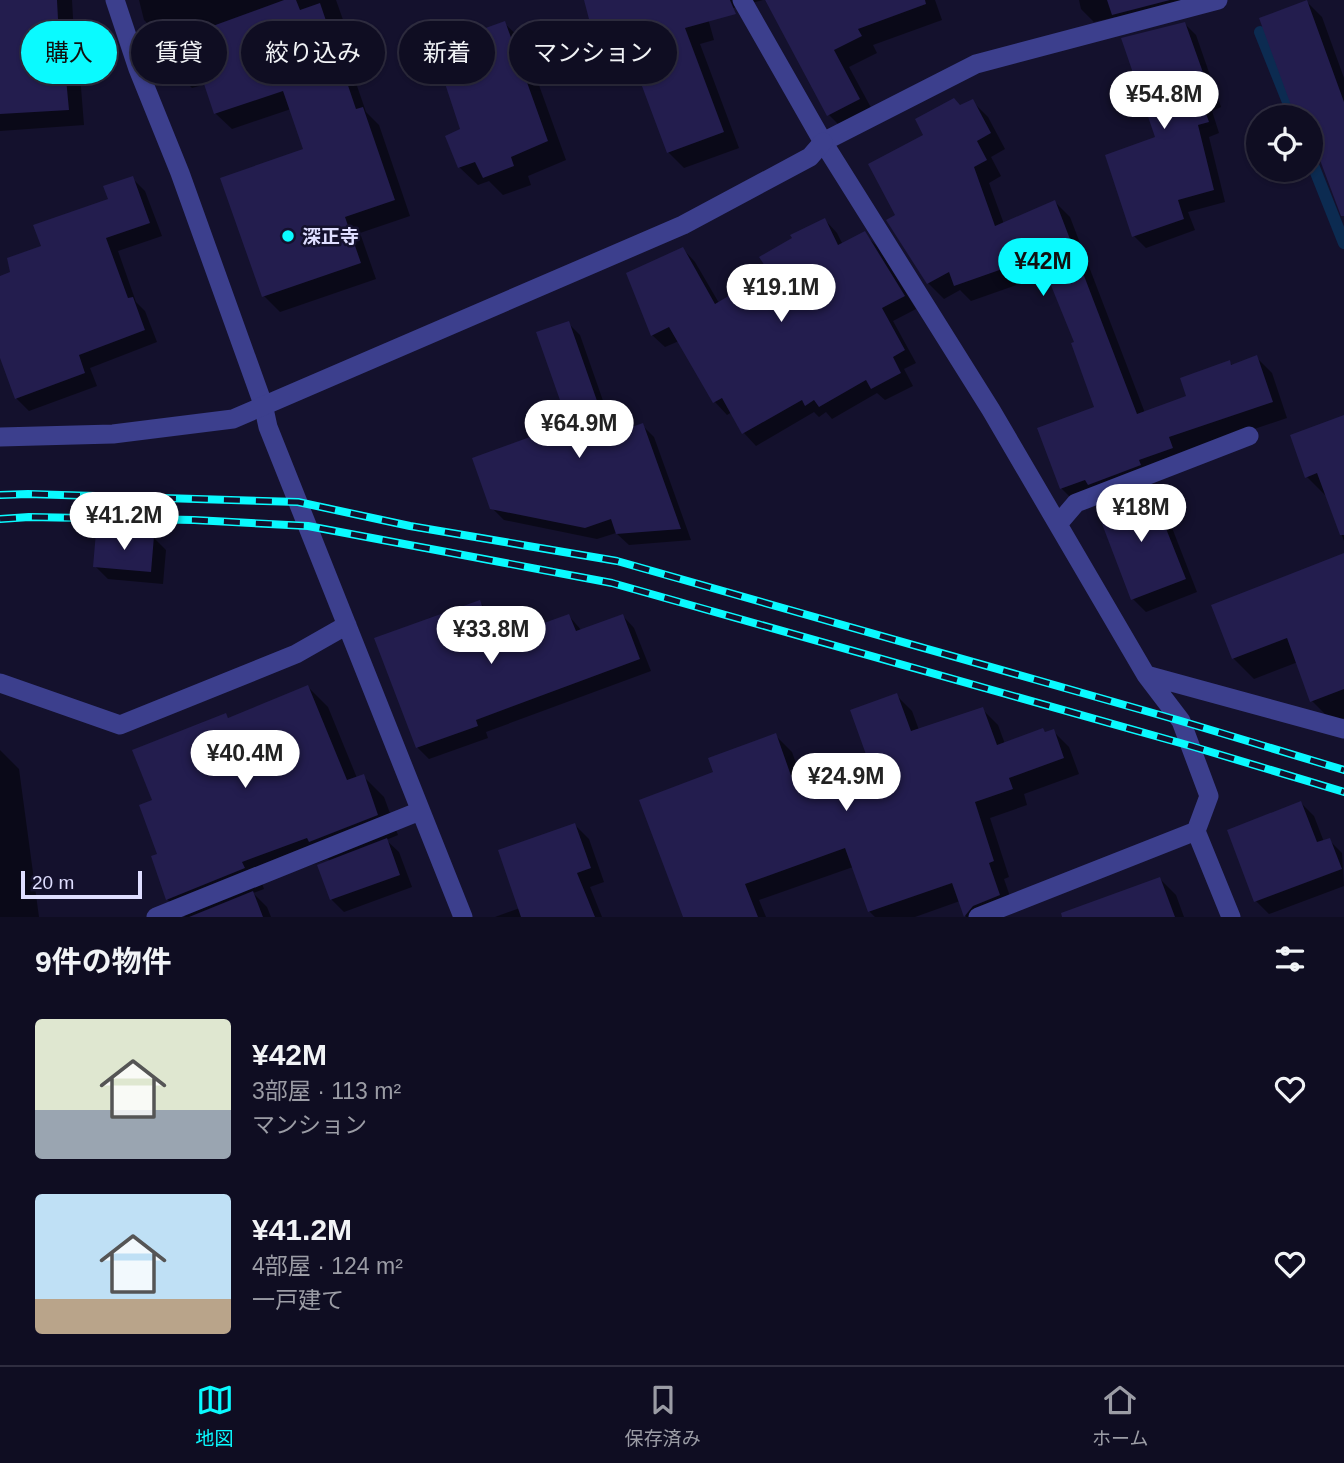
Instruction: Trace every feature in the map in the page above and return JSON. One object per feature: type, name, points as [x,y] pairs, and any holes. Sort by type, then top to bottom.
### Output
[{"type":"street","points":[[115,0],[138,69],[180,173],[268,427],[463,917]]},
{"type":"street","points":[[742,0],[823,142],[991,410],[1146,675],[1181,721],[1209,796],[1196,831],[1231,917]]},
{"type":"street","points":[[0,437],[113,434],[233,419],[262,404],[683,225],[810,157],[823,142],[976,64],[1218,0]]},
{"type":"street","points":[[1058,524],[1076,503],[1249,436]]},
{"type":"street","points":[[0,683],[120,725],[296,654],[347,625]]},
{"type":"street","points":[[1146,675],[1344,729]]},
{"type":"street","points":[[156,917],[420,811]]},
{"type":"street","points":[[978,917],[1196,831]]},
{"type":"building","points":[[0,0],[57,0],[58,21],[21,21],[21,84],[67,84],[69,110],[0,114]]},
{"type":"building","points":[[284,0],[296,0],[300,10],[320,3],[326,21],[241,21],[241,84],[348,84],[356,109],[363,107],[395,200],[345,217],[361,263],[262,297],[220,178],[303,149],[283,91],[214,114],[204,84],[227,84],[226,21]]},
{"type":"building","points":[[584,0],[730,0],[736,14],[685,28],[724,132],[667,153],[641,84],[677,84],[677,21],[590,21]]},
{"type":"building","points":[[765,0],[925,0],[926,4],[858,29],[862,36],[834,50],[860,99],[827,116]]},
{"type":"building","points":[[1107,0],[1170,0],[1112,15]]},
{"type":"building","points":[[1307,0],[1344,102],[1344,216],[1341,216],[1323,168],[1323,105],[1291,105],[1259,18]]},
{"type":"building","points":[[505,21],[509,32],[509,84],[528,84],[548,141],[511,157],[514,166],[483,178],[475,162],[458,168],[445,136],[460,129],[445,84],[495,84],[495,25]]},
{"type":"building","points":[[1185,22],[1211,95],[1201,99],[1209,122],[1198,125],[1214,190],[1178,200],[1184,219],[1132,237],[1105,155],[1155,137],[1121,38]]},
{"type":"building","points":[[954,98],[960,105],[973,99],[991,133],[977,141],[987,160],[974,167],[995,226],[1055,200],[1137,414],[1186,396],[1180,378],[1230,360],[1231,365],[1257,355],[1273,402],[1169,437],[1173,448],[1139,460],[1141,465],[1088,485],[1085,480],[1060,489],[1037,428],[1094,407],[1071,343],[1074,342],[1039,256],[954,286],[949,272],[927,284],[886,220],[895,215],[868,164],[923,135],[915,119]]},
{"type":"building","points":[[133,176],[150,223],[106,238],[128,298],[133,297],[145,330],[79,355],[85,373],[15,399],[0,358],[0,276],[10,272],[7,258],[41,246],[33,225],[108,199],[103,186]]},
{"type":"building","points":[[825,218],[838,245],[865,231],[905,296],[882,308],[905,350],[893,357],[901,373],[871,389],[866,380],[819,407],[814,400],[805,406],[802,400],[742,434],[722,398],[713,403],[669,327],[651,336],[626,273],[683,247],[715,304],[769,272],[759,257],[792,238],[790,235]]},
{"type":"building","points":[[569,321],[609,435],[643,423],[681,529],[616,534],[611,519],[585,528],[490,509],[472,458],[568,423],[536,332]]},
{"type":"building","points":[[1344,415],[1344,535],[1340,535],[1317,473],[1305,478],[1290,435]]},
{"type":"building","points":[[1150,488],[1186,579],[1131,600],[1096,508]]},
{"type":"building","points":[[96,532],[154,536],[151,572],[93,567]]},
{"type":"building","points":[[1344,553],[1344,689],[1310,702],[1287,638],[1232,659],[1211,605]]},
{"type":"building","points":[[480,600],[494,641],[569,614],[576,631],[623,614],[640,659],[476,720],[478,726],[416,748],[374,638]]},
{"type":"building","points":[[308,685],[347,780],[364,774],[378,815],[309,842],[307,838],[242,862],[245,868],[166,900],[151,856],[157,854],[139,805],[152,800],[132,750],[226,713],[228,718]]},
{"type":"building","points":[[897,693],[911,731],[983,707],[997,745],[1043,728],[1045,732],[1054,729],[1064,758],[1009,778],[1013,789],[975,802],[994,861],[989,863],[1000,895],[973,906],[964,917],[952,883],[868,912],[845,848],[745,884],[758,917],[683,917],[639,800],[713,772],[708,758],[776,733],[795,787],[868,760],[850,710]]},
{"type":"building","points":[[1301,801],[1317,842],[1330,838],[1342,869],[1254,902],[1227,830]]},
{"type":"building","points":[[575,823],[591,868],[577,873],[595,917],[521,917],[498,850]]},
{"type":"building","points":[[387,838],[400,875],[330,900],[317,865]]},
{"type":"building","points":[[1160,877],[1175,917],[1062,917],[1061,913]]},
{"type":"building","points":[[253,891],[263,917],[189,917]]},
{"type":"waterway","points":[[1260,32],[1289,105]]},
{"type":"waterway","points":[[1320,182],[1344,243]]},
{"type":"railway","points":[[0,495],[298,502],[410,526],[617,561],[1344,770]]},
{"type":"railway","points":[[0,519],[29,517],[194,520],[308,526],[612,583],[1191,746],[1344,792]]},
{"type":"place","name":"深正寺","points":[[288,236]]}]
